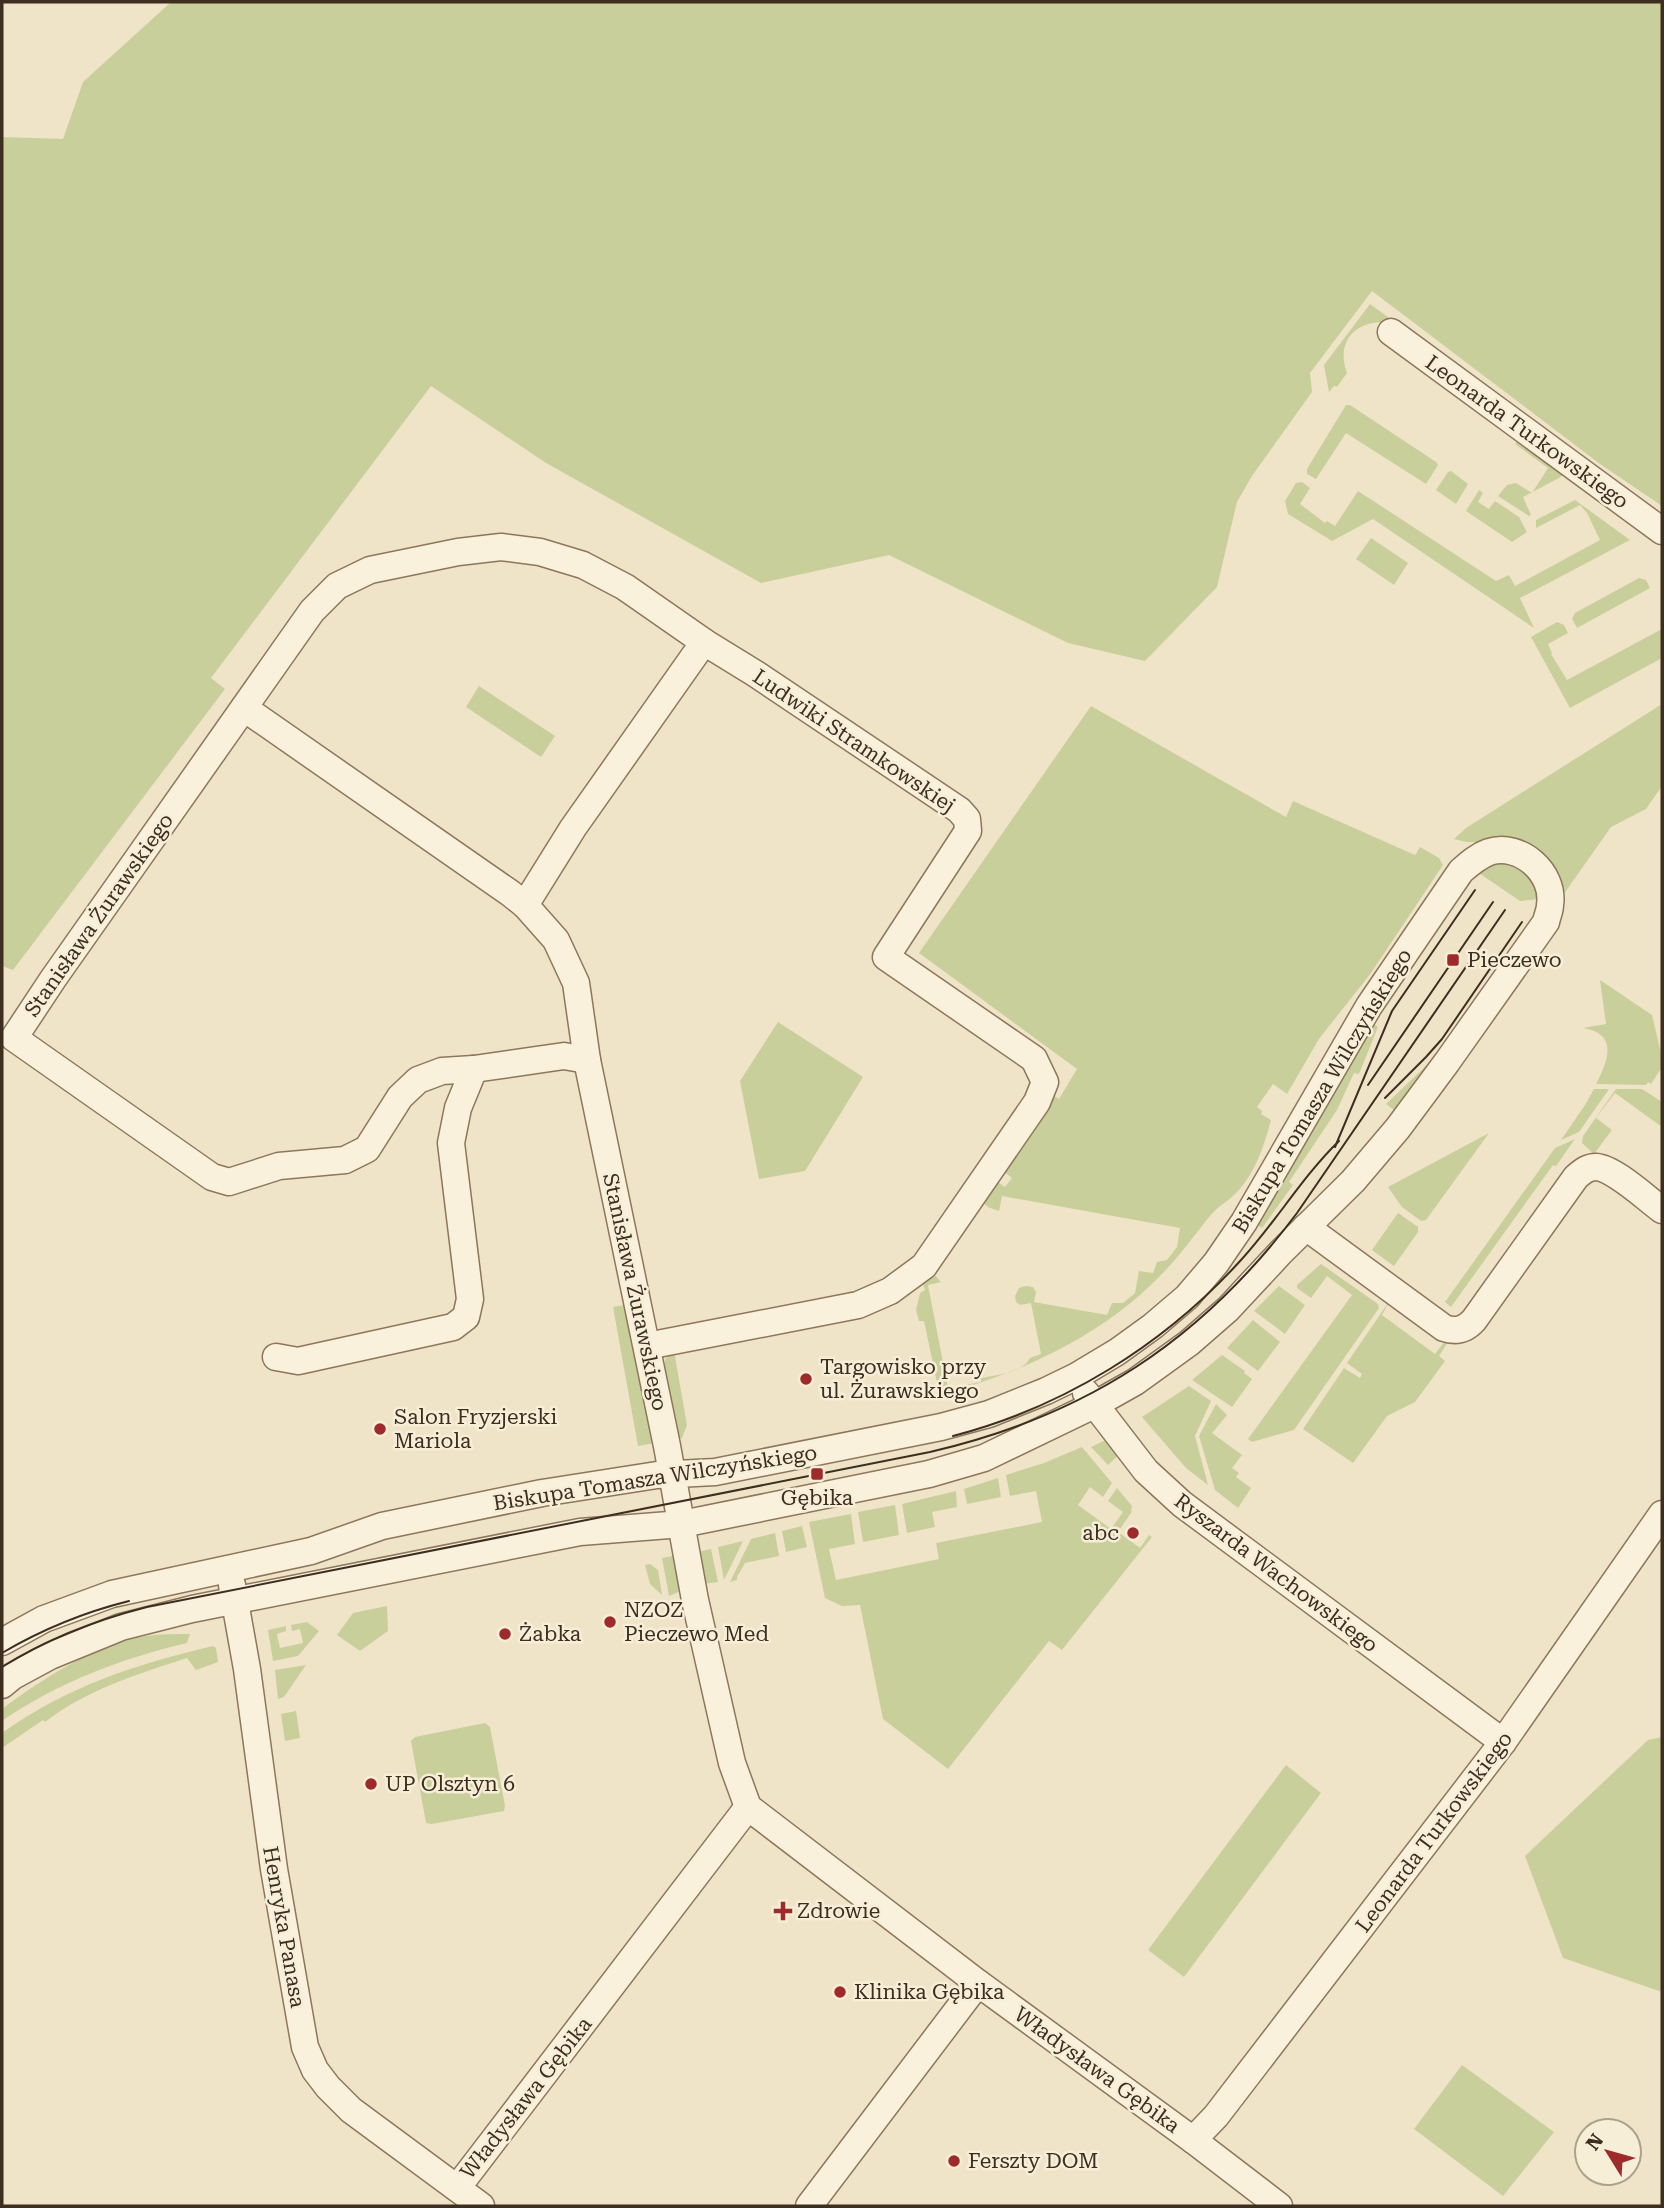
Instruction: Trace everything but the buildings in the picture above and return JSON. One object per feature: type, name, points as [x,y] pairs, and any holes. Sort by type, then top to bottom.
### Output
[{"type":"street","name":"Leonarda Turkowskiego","points":[[1391,332],[1662,531]]},
{"type":"street","name":"Ludwiki Stramkowskiej","points":[[244,708],[312,611],[337,586],[370,570],[458,552],[501,547],[540,552],[583,565],[625,587],[959,810],[967,819],[968,831],[886,957],[1034,1059],[1045,1082],[1037,1102],[923,1266],[890,1292],[858,1305],[647,1346]]},
{"type":"street","points":[[525,905],[573,828],[704,642]]},
{"type":"street","name":"Stanisława Żurawskiego","points":[[587,1060],[564,1056],[442,1071],[418,1080],[400,1097],[368,1149],[345,1160],[279,1166],[229,1182],[212,1177],[14,1038],[244,708],[525,905],[556,940],[576,983],[587,1060],[682,1524]]},
{"type":"street","name":"Biskupa Tomasza Wilczyńskiego","points":[[2,1642],[44,1619],[113,1594],[311,1551],[382,1526],[542,1493],[672,1474],[715,1472],[941,1427],[989,1414],[1077,1376],[1153,1326],[1186,1297],[1216,1263],[1244,1222],[1369,1006],[1461,871],[1473,860],[1499,850],[1525,857],[1545,876],[1551,905],[1546,922],[1398,1128],[1353,1181],[1228,1310],[1189,1343],[1135,1382],[1094,1405],[984,1458],[929,1474],[682,1524],[580,1532],[235,1600],[121,1627],[50,1656],[2,1685]]},
{"type":"street","points":[[276,1357],[298,1361],[453,1327],[466,1317],[470,1299],[451,1143],[458,1108],[474,1069]]},
{"type":"street","points":[[1306,1227],[1444,1328],[1459,1330],[1474,1320],[1576,1177],[1584,1170],[1606,1169],[1662,1210]]},
{"type":"street","name":"Ryszarda Wachowskiego","points":[[1077,1376],[1094,1405],[1146,1471],[1182,1504],[1503,1742]]},
{"type":"street","name":"Leonarda Turkowskiego","points":[[1192,2140],[1216,2116],[1503,1742],[1662,1514]]},
{"type":"street","points":[[682,1524],[695,1600],[730,1752],[748,1807]]},
{"type":"street","name":"Henryka Panasa","points":[[230,1570],[247,1669],[274,1869],[305,2047],[315,2070],[351,2110],[481,2206]]},
{"type":"street","name":"Władysława Gębika","points":[[457,2188],[748,1807],[978,1983],[1279,2206]]},
{"type":"street","points":[[809,2206],[978,1983]]},
{"type":"green space","points":[[171,2],[1662,2],[1662,506],[1600,464],[1372,291],[1310,373],[1312,392],[1252,476],[1237,502],[1217,587],[1145,661],[1068,643],[889,555],[761,583],[546,463],[431,386],[211,678],[225,689],[13,970],[2,966],[2,137],[63,139],[83,82]]},
{"type":"green space","points":[[1370,304],[1662,516],[1385,322],[1364,325],[1350,336],[1344,353],[1347,373],[1337,387],[1334,386],[1329,392],[1324,365]]},
{"type":"green space","points":[[1346,405],[1350,405],[1436,462],[1438,465],[1426,484],[1346,433],[1316,479],[1307,474],[1307,469]]},
{"type":"green space","points":[[1519,440],[1565,473],[1533,492],[1548,468],[1515,444]]},
{"type":"green space","points":[[1451,471],[1468,484],[1456,504],[1436,490]]},
{"type":"green space","points":[[1302,482],[1310,488],[1300,504],[1325,523],[1327,521],[1335,526],[1358,491],[1496,581],[1509,575],[1515,586],[1600,540],[1587,513],[1580,505],[1536,528],[1536,520],[1575,500],[1630,540],[1520,598],[1534,628],[1373,519],[1332,541],[1288,514],[1285,501],[1296,483]]},
{"type":"green space","points":[[1516,483],[1531,493],[1523,497],[1531,515],[1529,516],[1498,496],[1507,485]]},
{"type":"green space","points":[[1479,490],[1483,493],[1478,502],[1489,509],[1495,501],[1519,517],[1527,532],[1512,542],[1466,511]]},
{"type":"green space","points":[[1371,538],[1408,563],[1394,585],[1356,559]]},
{"type":"green space","points":[[1639,578],[1646,580],[1650,588],[1577,628],[1572,619],[1575,613]]},
{"type":"green space","points":[[1557,622],[1564,625],[1568,633],[1548,644],[1567,680],[1662,629],[1662,658],[1570,708],[1531,637]]},
{"type":"green space","points":[[479,686],[555,736],[541,757],[466,707]]},
{"type":"green space","points":[[1662,704],[1662,786],[1646,809],[1611,827],[1561,898],[1557,881],[1479,842],[1454,839],[1466,828]]},
{"type":"green space","points":[[1091,706],[1286,817],[1293,801],[1415,855],[1420,847],[1439,858],[1443,865],[1371,973],[1319,1039],[1287,1094],[1273,1084],[1257,1107],[1262,1111],[1261,1114],[1271,1120],[1259,1158],[1238,1191],[1213,1212],[1170,1266],[1132,1302],[1081,1338],[1020,1367],[1030,1358],[1041,1354],[1031,1303],[1020,1305],[1016,1302],[1015,1296],[1019,1288],[1033,1287],[1036,1292],[1034,1302],[1107,1315],[1112,1303],[1123,1303],[1135,1293],[1139,1271],[1153,1273],[1157,1262],[1167,1260],[1177,1247],[1180,1228],[1002,1196],[999,1211],[985,1205],[982,1200],[992,1178],[1005,1187],[1012,1178],[999,1168],[1051,1094],[1059,1099],[1077,1069],[919,953]]},
{"type":"green space","points":[[1501,860],[1527,871],[1541,899],[1520,901],[1473,869]]},
{"type":"green space","points":[[1600,980],[1652,1015],[1662,1067],[1651,1084],[1596,1084],[1608,1050],[1602,1036],[1583,1028],[1606,1024]]},
{"type":"green space","points":[[1370,1021],[1378,1027],[1359,1074],[1354,1073],[1337,1110],[1289,1182],[1293,1185],[1262,1228],[1253,1221]]},
{"type":"green space","points":[[778,1022],[863,1077],[805,1171],[759,1179],[740,1081]]},
{"type":"green space","points":[[1429,1063],[1394,1110],[1386,1104]]},
{"type":"green space","points":[[1594,1089],[1609,1089],[1579,1132],[1561,1140],[1585,1105]]},
{"type":"green space","points":[[1616,1089],[1642,1089],[1662,1102],[1662,1127],[1615,1093],[1596,1118],[1612,1130],[1594,1154],[1582,1143],[1583,1136]]},
{"type":"green space","points":[[1489,1133],[1426,1220],[1421,1221],[1402,1207],[1388,1187]]},
{"type":"green space","points":[[1575,1139],[1556,1166],[1553,1165],[1451,1307],[1445,1302],[1555,1148]]},
{"type":"green space","points":[[1398,1213],[1418,1227],[1418,1232],[1394,1266],[1372,1250]]},
{"type":"green space","points":[[1321,1264],[1378,1304],[1379,1308],[1294,1430],[1252,1442],[1248,1439],[1352,1295],[1327,1276],[1311,1298],[1297,1288],[1297,1285]]},
{"type":"green space","points":[[933,1273],[941,1282],[928,1285],[948,1388],[981,1382],[937,1396],[936,1393],[939,1392],[924,1321],[919,1321],[916,1310],[920,1293],[925,1290],[921,1279]]},
{"type":"green space","points":[[1279,1286],[1305,1305],[1285,1334],[1254,1311]]},
{"type":"green space","points":[[1390,1300],[1382,1315],[1435,1354],[1445,1341],[1448,1342],[1439,1356],[1445,1361],[1415,1402],[1387,1416],[1353,1463],[1303,1429],[1344,1368],[1360,1378],[1362,1374],[1347,1363]]},
{"type":"green space","points":[[630,1304],[655,1443],[638,1446],[613,1307]]},
{"type":"green space","points":[[1253,1320],[1280,1342],[1258,1371],[1227,1348]]},
{"type":"green space","points":[[674,1351],[687,1425],[682,1438],[677,1439],[664,1372],[665,1359]]},
{"type":"green space","points":[[1222,1355],[1252,1379],[1232,1407],[1192,1380]]},
{"type":"green space","points":[[1006,1373],[981,1382],[981,1378]]},
{"type":"green space","points":[[1189,1386],[1211,1401],[1195,1436],[1208,1485],[1186,1468],[1142,1417]]},
{"type":"green space","points":[[1216,1404],[1227,1415],[1212,1433],[1242,1455],[1232,1468],[1239,1473],[1236,1477],[1251,1488],[1238,1508],[1215,1490],[1199,1436]]},
{"type":"green space","points":[[1108,1439],[1120,1454],[1108,1465],[1091,1447]]},
{"type":"green space","points":[[1082,1447],[1112,1483],[1103,1497],[1090,1487],[1078,1505],[1111,1529],[1123,1512],[1108,1501],[1117,1488],[1132,1506],[1131,1513],[1118,1532],[1140,1548],[1149,1535],[1152,1537],[1062,1650],[1049,1641],[948,1769],[883,1719],[860,1605],[842,1606],[825,1598],[809,1522],[851,1514],[855,1544],[829,1549],[836,1580],[939,1559],[936,1543],[1042,1522],[1036,1491],[1010,1496],[1006,1475]]},
{"type":"green space","points":[[998,1478],[1001,1497],[967,1504],[964,1489]]},
{"type":"green space","points":[[956,1491],[957,1507],[932,1512],[935,1527],[907,1533],[902,1504]]},
{"type":"green space","points":[[895,1505],[899,1535],[863,1542],[858,1512]]},
{"type":"green space","points":[[802,1526],[807,1547],[786,1552],[782,1531]]},
{"type":"green space","points":[[775,1533],[779,1556],[745,1563],[737,1580],[730,1582],[751,1539]]},
{"type":"green space","points":[[743,1541],[724,1580],[718,1547]]},
{"type":"green space","points":[[711,1549],[718,1582],[703,1584],[698,1552]]},
{"type":"green space","points":[[678,1555],[681,1591],[669,1596],[662,1558]]},
{"type":"green space","points":[[650,1564],[658,1570],[662,1595],[650,1584],[645,1565]]},
{"type":"green space","points":[[387,1606],[388,1631],[360,1651],[337,1635],[353,1613]]},
{"type":"green space","points":[[307,1622],[319,1631],[298,1656],[273,1661],[268,1630],[286,1626],[286,1631],[277,1634],[280,1648],[303,1643],[300,1629],[292,1631],[291,1625]]},
{"type":"green space","points":[[190,1634],[187,1643],[138,1656],[91,1673],[68,1683],[2,1721],[2,1709],[34,1686],[89,1655],[127,1640],[146,1636]]},
{"type":"green space","points":[[213,1646],[216,1648],[218,1662],[196,1670],[187,1658],[113,1684],[78,1701],[45,1722],[43,1720],[2,1748],[2,1733],[27,1716],[78,1689],[129,1669]]},
{"type":"green space","points":[[306,1665],[284,1697],[278,1699],[275,1670]]},
{"type":"green space","points":[[296,1711],[300,1738],[285,1741],[281,1714]]},
{"type":"green space","points":[[485,1723],[490,1727],[504,1811],[426,1823],[411,1741],[415,1737]]},
{"type":"green space","points":[[1662,1737],[1662,1992],[1563,1958],[1525,1856],[1648,1740]]},
{"type":"green space","points":[[1286,1765],[1321,1793],[1184,1977],[1148,1950]]},
{"type":"green space","points":[[1462,2065],[1554,2132],[1503,2196],[1414,2129]]},
{"type":"tram line","points":[[1335,1147],[1392,1011],[1475,890]]},
{"type":"tram line","points":[[1368,1085],[1493,902]]},
{"type":"tram line","points":[[2,1667],[72,1631],[147,1607],[930,1452],[987,1437],[1040,1417],[1089,1394],[1136,1367],[1180,1335],[1221,1299],[1260,1259],[1297,1213],[1505,910]]},
{"type":"tram line","points":[[1385,1098],[1442,1039],[1522,922]]},
{"type":"tram line","points":[[953,1436],[994,1424],[1073,1390],[1145,1345],[1211,1291],[1241,1260],[1313,1169],[1339,1141]]},
{"type":"tram line","points":[[2,1653],[64,1622],[129,1601]]},
{"type":"place","name":"Pieczewo","points":[[1453,960]]},
{"type":"place","name":"Targowisko przy ul. Żurawskiego","points":[[806,1379]]},
{"type":"place","name":"Salon Fryzjerski Mariola","points":[[380,1429]]},
{"type":"place","name":"Gębika","points":[[817,1474]]},
{"type":"place","name":"abc","points":[[1133,1533]]},
{"type":"place","name":"NZOZ Pieczewo Med","points":[[610,1622]]},
{"type":"place","name":"Żabka","points":[[505,1634]]},
{"type":"place","name":"UP Olsztyn 6","points":[[371,1784]]},
{"type":"place","name":"Zdrowie","points":[[783,1911]]},
{"type":"place","name":"Klinika Gębika","points":[[840,1992]]},
{"type":"place","name":"Ferszty DOM","points":[[954,2161]]}]
